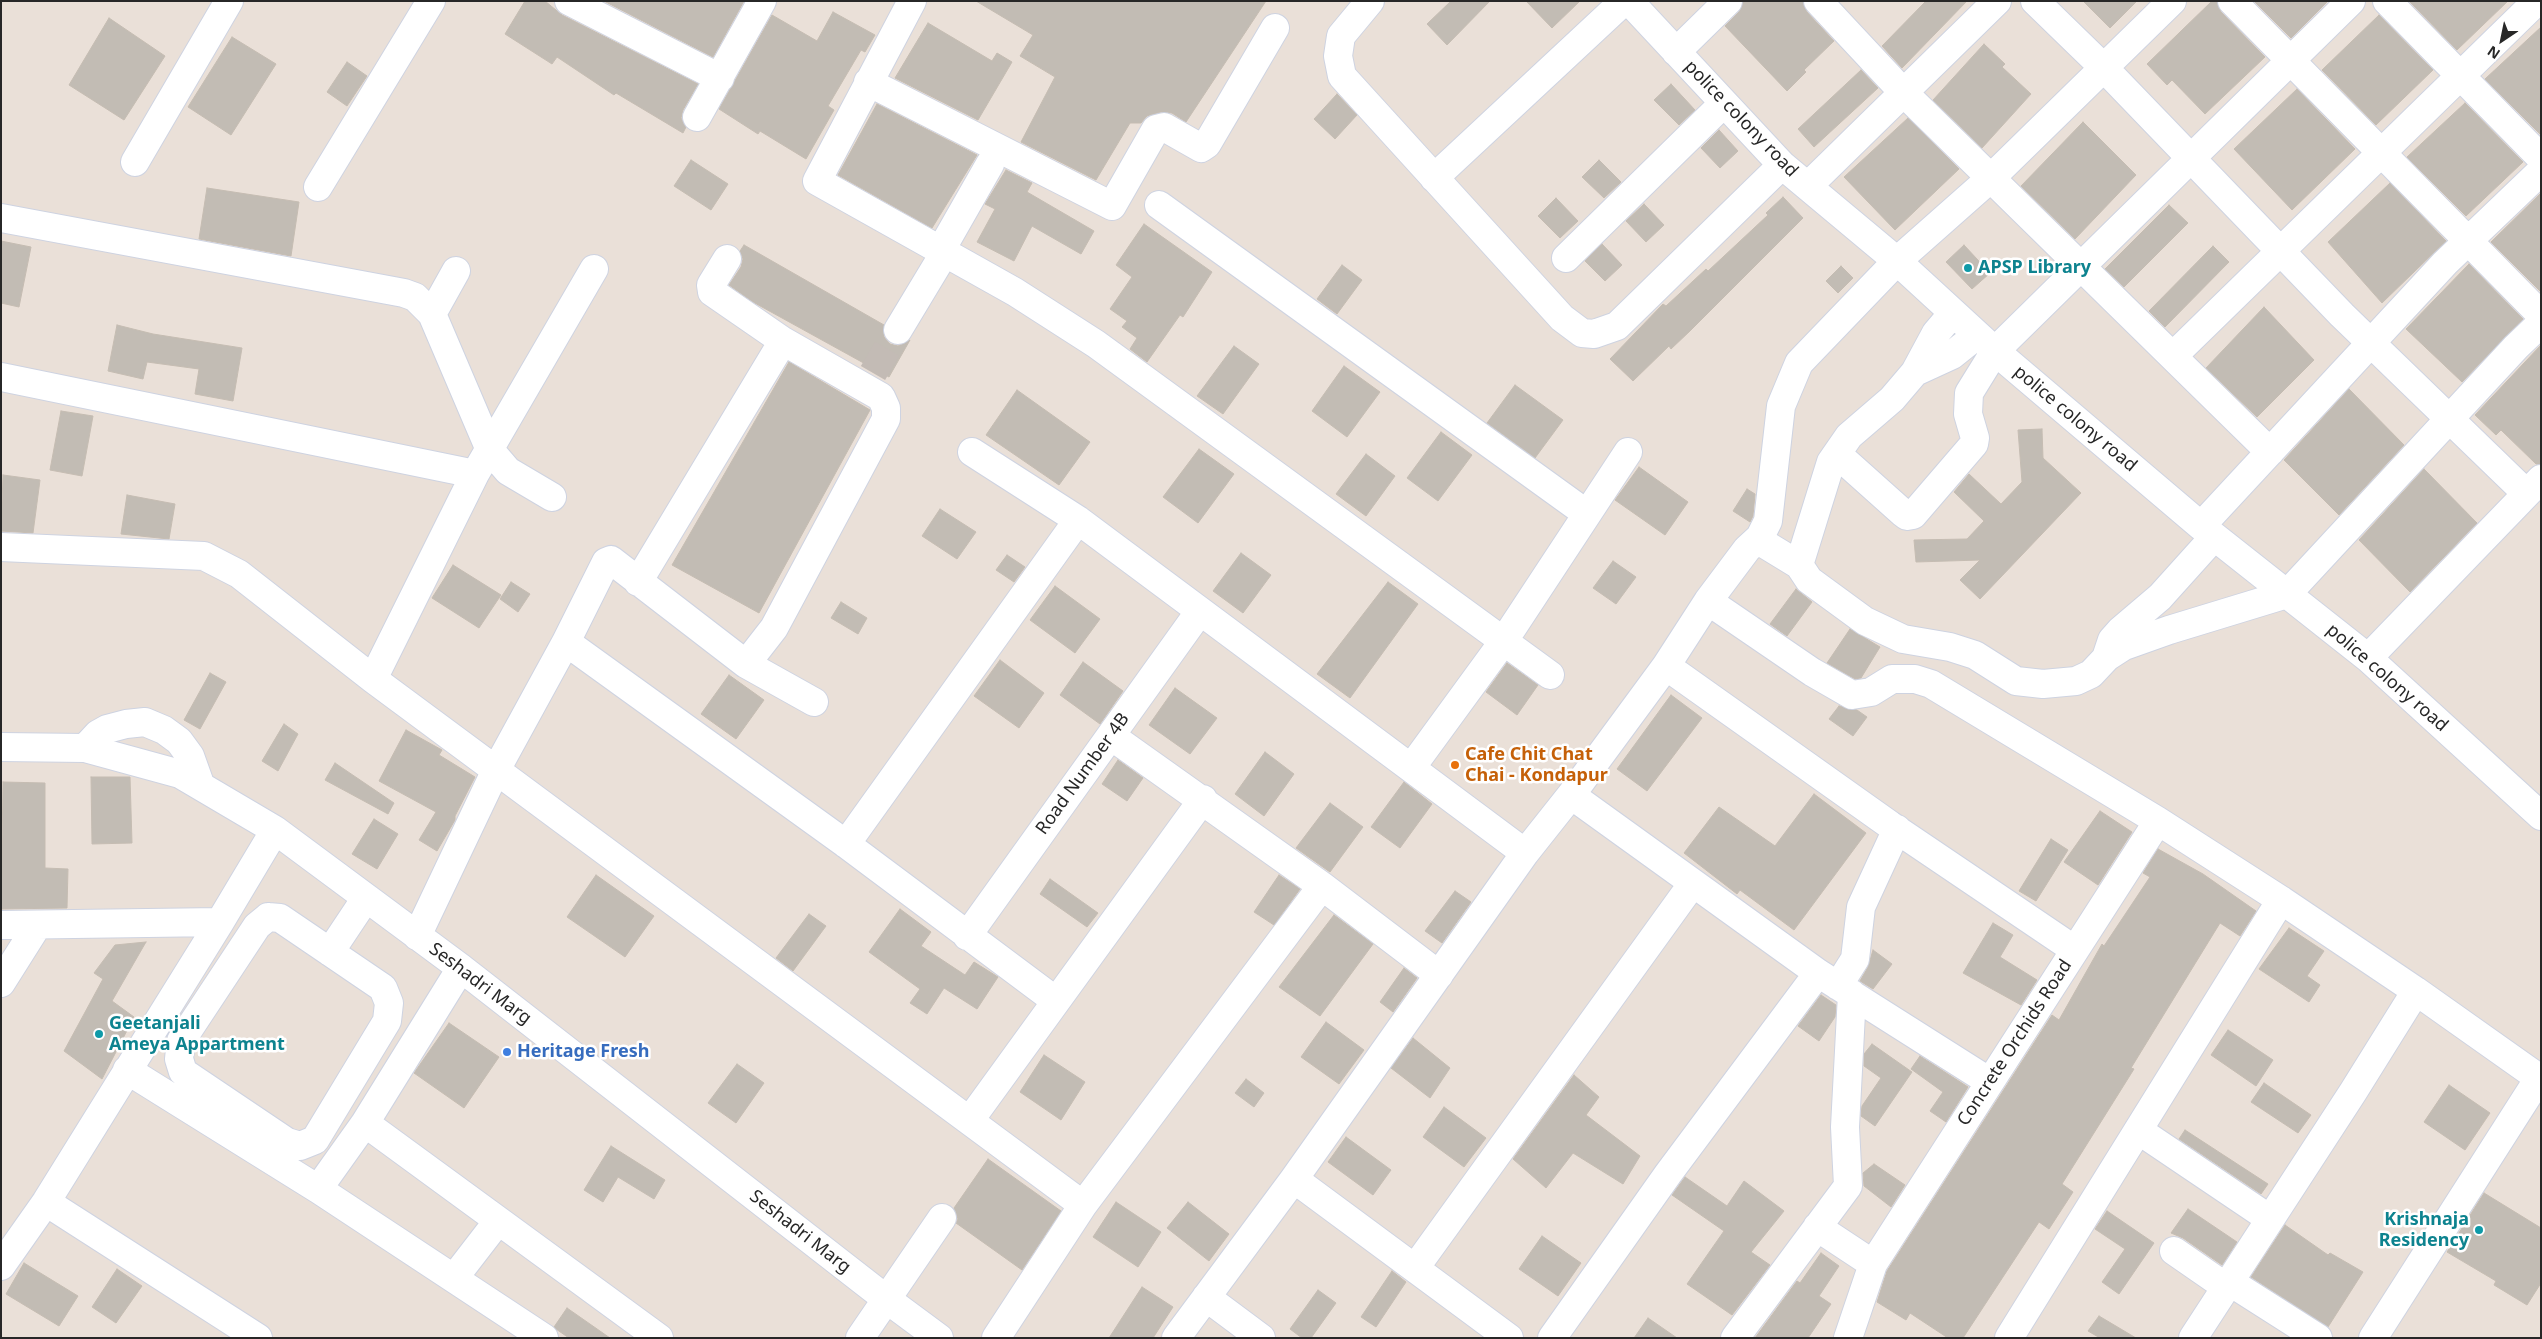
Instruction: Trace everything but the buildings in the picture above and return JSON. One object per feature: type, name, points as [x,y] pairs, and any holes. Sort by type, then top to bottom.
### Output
[{"type":"street","points":[[135,162],[229,1]]},
{"type":"street","points":[[318,187],[431,1]]},
{"type":"street","points":[[569,1],[720,78]]},
{"type":"street","points":[[697,117],[762,1]]},
{"type":"street","points":[[912,1],[817,180],[1015,292],[1096,344],[1550,675]]},
{"type":"street","points":[[1370,1],[1341,36],[1338,56],[1342,76],[1562,318],[1582,333],[1594,334],[1617,326],[1782,165]]},
{"type":"street","points":[[1434,178],[1624,1]]},
{"type":"street","name":"police colony road","points":[[1629,1],[1782,165],[1897,261],[1986,343],[2207,532],[2368,658],[2541,816]]},
{"type":"street","points":[[1676,52],[1728,1]]},
{"type":"street","points":[[1818,1],[1903,92],[1992,177],[2270,452]]},
{"type":"street","points":[[1808,186],[1997,1]]},
{"type":"street","points":[[2035,1],[2104,68],[2370,343],[2449,419],[2533,486],[2368,658]]},
{"type":"street","points":[[1176,1338],[1294,1179],[1525,853],[1572,795],[1666,666],[1708,600],[1747,549],[1758,540],[1768,521],[1782,406],[1798,363],[1897,261],[1992,177],[2172,1]]},
{"type":"street","points":[[2232,1],[2541,315]]},
{"type":"street","points":[[1915,372],[1952,355],[1986,343],[2082,266],[2351,1]]},
{"type":"street","points":[[2386,1],[2541,158]]},
{"type":"street","points":[[2173,356],[2537,1]]},
{"type":"street","points":[[868,82],[1112,206],[1156,129],[1164,127],[1201,148],[1207,144],[1274,28]]},
{"type":"street","points":[[1566,258],[1724,103]]},
{"type":"street","points":[[898,330],[990,164]]},
{"type":"street","points":[[2107,657],[2112,640],[2160,596],[2207,532],[2270,452],[2370,343],[2468,241],[2541,171]]},
{"type":"street","points":[[1159,205],[1587,514]]},
{"type":"street","points":[[1,218],[404,293],[415,297],[432,314],[505,460],[552,497]]},
{"type":"street","points":[[727,260],[711,285],[712,292],[783,341],[869,381],[886,408],[886,419],[774,628],[746,664]]},
{"type":"street","points":[[1,376],[475,474],[505,460],[594,269]]},
{"type":"street","points":[[432,314],[456,271]]},
{"type":"street","points":[[1799,565],[1823,482],[1837,454],[1849,436],[1892,399],[1915,372],[1936,333],[1954,313]]},
{"type":"street","points":[[1758,540],[1799,565],[1809,580],[1865,621],[1903,639],[1950,647],[1975,655],[2016,681],[2043,684],[2076,681],[2091,674],[2107,657],[2124,646],[2169,630],[2288,594],[2449,419],[2541,323]]},
{"type":"street","points":[[638,582],[783,341]]},
{"type":"street","points":[[1837,454],[1903,513],[1907,516],[1913,515],[1974,444],[1975,438],[1968,414],[1969,393],[1986,343]]},
{"type":"street","points":[[972,452],[1078,520],[1525,853]]},
{"type":"street","points":[[1411,768],[1503,642],[1628,452]]},
{"type":"street","points":[[373,679],[475,474]]},
{"type":"street","points":[[846,844],[1078,520]]},
{"type":"street","points":[[1,547],[204,556],[239,574],[373,679],[1083,1205]]},
{"type":"street","points":[[417,936],[496,770],[566,642],[606,562],[611,560],[617,564],[746,664],[814,702]]},
{"type":"street","points":[[1708,600],[1812,672],[1852,695],[1871,692],[1892,679],[1915,679],[1931,684],[2158,821],[2281,900],[2540,1078],[2373,1338]]},
{"type":"street","name":"Road Number 4B","points":[[967,936],[1200,611]]},
{"type":"street","points":[[566,642],[846,844],[1056,1001]]},
{"type":"street","points":[[1666,666],[1897,829],[2075,950]]},
{"type":"street","points":[[85,748],[98,734],[107,729],[145,722],[164,730],[179,741],[190,756],[200,784]]},
{"type":"street","points":[[1111,736],[1203,799],[1439,975]]},
{"type":"street","name":"Seshadri Marg","points":[[1,747],[85,748],[180,774],[200,784],[275,830],[461,968],[939,1338]]},
{"type":"street","points":[[1572,795],[1836,984],[1990,1082]]},
{"type":"street","points":[[970,1120],[1203,799]]},
{"type":"street","name":"Concrete Orchids Road","points":[[1848,1338],[1873,1264],[2158,821]]},
{"type":"street","points":[[1552,1338],[1668,1174],[1856,959],[1861,907],[1897,829]]},
{"type":"street","points":[[1,1266],[46,1202],[275,830]]},
{"type":"street","points":[[1415,1268],[1693,883]]},
{"type":"street","points":[[996,1338],[1083,1205],[1322,886]]},
{"type":"street","points":[[330,952],[366,898]]},
{"type":"street","points":[[2009,1338],[2281,900]]},
{"type":"street","points":[[268,917],[280,918],[330,952],[383,988],[389,1003],[387,1021],[315,1140],[300,1146],[287,1142],[182,1072],[179,1060],[181,1041],[257,926],[268,917]]},
{"type":"street","points":[[1,925],[220,922]]},
{"type":"street","points":[[1,983],[37,926]]},
{"type":"street","points":[[318,1189],[365,1123],[461,968]]},
{"type":"street","points":[[1735,1338],[1848,1186],[1836,984]]},
{"type":"street","points":[[2193,1338],[2416,991]]},
{"type":"street","points":[[127,1070],[318,1189],[544,1338]]},
{"type":"street","points":[[365,1123],[659,1338]]},
{"type":"street","points":[[2138,1130],[2270,1219]]},
{"type":"street","points":[[1294,1179],[1509,1338]]},
{"type":"street","points":[[46,1202],[258,1338]]},
{"type":"street","points":[[860,1338],[885,1298],[942,1218]]},
{"type":"street","points":[[454,1278],[498,1220]]},
{"type":"street","points":[[1818,1227],[1873,1264]]},
{"type":"street","points":[[2174,1252],[2318,1338]]},
{"type":"street","points":[[1206,1298],[1260,1338]]},
{"type":"tunnel","points":[[873,373],[898,330]]},
{"type":"place","name":"APSP Library","points":[[1968,268]]},
{"type":"place","name":"Cafe Chit Chat Chai - Kondapur","points":[[1455,765]]},
{"type":"place","name":"Geetanjali Ameya Appartment","points":[[99,1034]]},
{"type":"place","name":"Heritage Fresh","points":[[507,1052]]},
{"type":"place","name":"Krishnaja Residency","points":[[2479,1230]]}]
